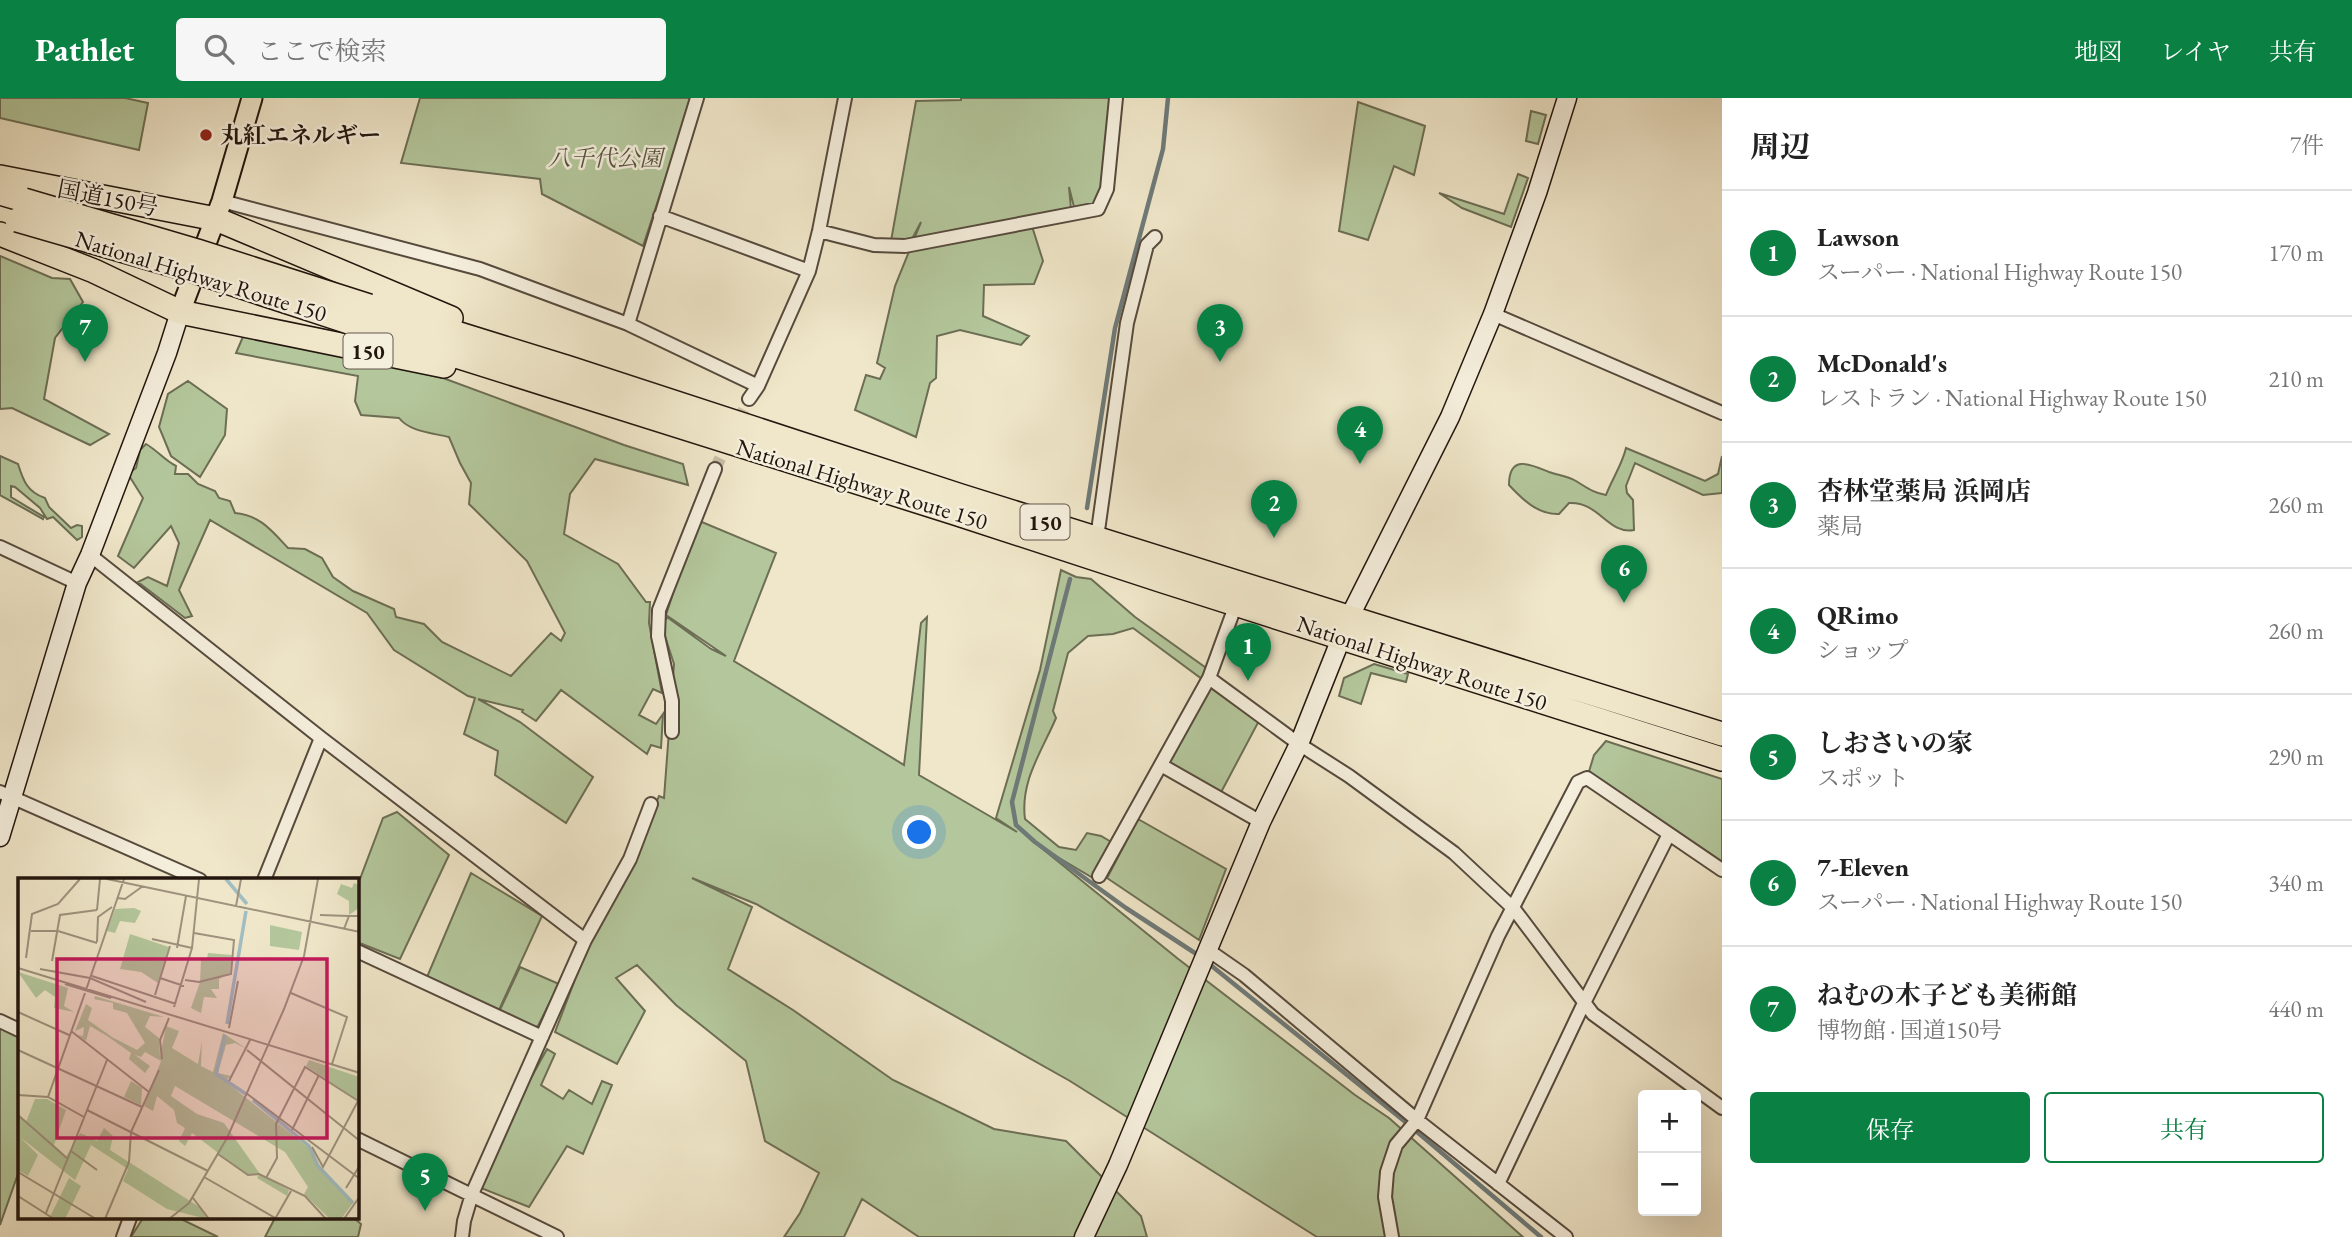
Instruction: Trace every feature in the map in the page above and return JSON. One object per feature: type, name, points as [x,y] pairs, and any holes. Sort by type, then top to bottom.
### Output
[{"type":"highway","name":"国道150号","points":[[0,177],[219,210]]},
{"type":"highway","name":"National Highway Route 150","points":[[0,193],[10,217],[190,270],[569,368],[1097,538],[1722,759]]},
{"type":"highway","name":"150","points":[[219,210],[569,368]]},
{"type":"highway","name":"150","points":[[10,217],[94,271],[180,312],[556,390]]},
{"type":"highway","name":"National Highway Route 150","points":[[365,316],[556,390],[955,513],[1236,604],[1346,626],[1722,734]]},
{"type":"main road","points":[[180,312],[219,210],[252,98]]},
{"type":"street","points":[[628,324],[698,98]]},
{"type":"street","points":[[749,399],[758,386],[809,271],[845,98]]},
{"type":"street","points":[[819,231],[874,244],[905,246],[1098,209],[1107,189],[1116,98]]},
{"type":"street","points":[[1084,1237],[1118,1165],[1261,822],[1299,744],[1346,626],[1450,417],[1493,314],[1537,193],[1567,98]]},
{"type":"street","points":[[219,210],[480,269],[628,324],[758,386]]},
{"type":"street","points":[[660,216],[809,271]]},
{"type":"street","points":[[1097,538],[1127,323],[1147,244],[1155,237]]},
{"type":"street","points":[[0,837],[6,795],[77,583],[167,353],[180,312]]},
{"type":"street","points":[[1493,314],[1722,413]]},
{"type":"street","points":[[672,732],[672,701],[657,624],[662,601],[715,469]]},
{"type":"street","points":[[0,547],[77,583]]},
{"type":"street","points":[[90,555],[321,738],[585,940]]},
{"type":"street","points":[[1100,876],[1209,678],[1236,604]]},
{"type":"street","points":[[1209,678],[1454,853],[1514,909],[1593,1014],[1722,1108]]},
{"type":"street","points":[[265,878],[321,738]]},
{"type":"street","points":[[1161,765],[1261,822]]},
{"type":"street","points":[[1392,1237],[1385,1197],[1387,1172],[1396,1145],[1417,1120],[1498,936],[1578,782],[1587,778],[1722,870]]},
{"type":"street","points":[[6,795],[195,878]]},
{"type":"street","points":[[463,1237],[464,1221],[472,1194],[585,940],[630,859],[651,804]]},
{"type":"street","points":[[1498,1184],[1584,1003],[1669,834]]},
{"type":"street","points":[[1207,951],[1244,975],[1417,1120],[1566,1237]]},
{"type":"street","points":[[359,952],[542,1038]]},
{"type":"street","points":[[0,1021],[18,1030]]},
{"type":"street","points":[[359,1140],[557,1237]]},
{"type":"street","points":[[123,1237],[129,1220]]},
{"type":"green space","points":[[0,98],[125,98],[148,103],[139,150],[0,118]]},
{"type":"green space","name":"八千代公園","points":[[420,98],[692,98],[643,246],[542,194],[540,179],[401,163]]},
{"type":"green space","points":[[961,98],[1115,98],[1104,187],[1097,205],[1075,211],[1069,187],[1071,209],[1031,223],[1043,261],[1034,284],[984,285],[983,316],[1029,336],[1021,345],[960,330],[937,336],[936,378],[930,383],[916,437],[855,410],[866,375],[880,379],[885,368],[877,363],[895,286],[921,222],[912,239],[891,241],[916,101]]},
{"type":"green space","points":[[1358,102],[1425,126],[1414,175],[1394,166],[1368,240],[1339,231]]},
{"type":"green space","points":[[1531,111],[1546,115],[1538,144],[1526,141]]},
{"type":"green space","points":[[1518,174],[1528,178],[1511,227],[1462,208],[1439,193],[1504,214]]},
{"type":"green space","points":[[0,256],[52,278],[70,279],[83,302],[55,338],[44,399],[109,434],[90,445],[12,408],[0,409]]},
{"type":"green space","points":[[245,332],[443,378],[683,464],[688,485],[595,459],[570,494],[564,534],[618,564],[646,602],[650,602],[649,623],[662,693],[653,689],[639,715],[656,724],[663,714],[661,748],[651,745],[647,754],[561,690],[536,721],[522,712],[523,710],[478,699],[520,722],[593,777],[566,823],[495,775],[498,751],[464,734],[475,698],[394,650],[367,613],[210,520],[179,590],[192,616],[185,618],[138,582],[148,577],[167,586],[179,543],[171,526],[134,568],[118,556],[143,498],[128,474],[136,468],[140,450],[146,444],[176,466],[175,474],[188,474],[198,484],[215,491],[219,498],[230,501],[235,513],[259,520],[288,548],[305,549],[322,558],[333,577],[353,591],[394,609],[396,617],[424,624],[442,642],[511,676],[551,633],[561,641],[565,633],[527,561],[469,504],[471,483],[449,437],[415,429],[399,418],[361,415],[355,401],[358,376],[236,353]]},
{"type":"green space","points":[[188,381],[227,409],[225,435],[200,477],[171,456],[159,427],[168,394]]},
{"type":"green space","points":[[1626,448],[1705,481],[1718,474],[1722,456],[1722,493],[1703,495],[1635,463],[1626,486],[1627,493],[1633,500],[1634,530],[1625,530],[1617,528],[1588,507],[1579,504],[1569,503],[1559,514],[1544,512],[1525,501],[1509,485],[1513,469],[1517,465],[1528,464],[1569,478],[1606,495]]},
{"type":"green space","points":[[0,456],[18,464],[30,489],[45,498],[49,507],[71,528],[82,526],[82,537],[77,540],[53,517],[47,519],[40,508],[15,487],[11,486],[11,497],[44,517],[43,519],[0,495]]},
{"type":"green space","points":[[697,520],[776,553],[734,661],[904,765],[921,623],[927,617],[919,775],[1017,832],[996,818],[1040,670],[1061,570],[1076,577],[1091,579],[1135,617],[1209,670],[1202,679],[1133,628],[1113,634],[1088,636],[1068,653],[1053,711],[1056,718],[1029,779],[1024,805],[1025,819],[1059,847],[1076,850],[1087,833],[1101,836],[1113,843],[1093,878],[1039,846],[1177,958],[1355,1095],[1389,1118],[1523,1237],[1317,1237],[1070,1081],[756,904],[692,878],[752,907],[728,969],[793,1010],[893,1080],[994,1129],[1066,1141],[1141,1216],[1147,1237],[919,1237],[862,1199],[844,1237],[784,1237],[800,1213],[819,1173],[765,1141],[746,1061],[676,1005],[637,965],[616,978],[645,1011],[617,1064],[555,1032],[587,948],[634,855],[659,796],[664,798],[674,664],[662,627],[667,617],[711,649],[726,656],[666,615]]},
{"type":"green space","points":[[1374,664],[1408,674],[1406,682],[1371,673],[1361,704],[1339,696],[1344,678]]},
{"type":"green space","points":[[1205,685],[1261,717],[1218,798],[1163,761]]},
{"type":"green space","points":[[1606,741],[1722,779],[1722,867],[1587,778],[1594,755]]},
{"type":"green space","points":[[397,812],[449,855],[400,959],[359,943],[359,882],[383,818]]},
{"type":"green space","points":[[1138,819],[1226,869],[1199,940],[1107,878]]},
{"type":"green space","points":[[471,873],[542,916],[499,1010],[427,977]]},
{"type":"green space","points":[[520,967],[559,984],[538,1026],[534,1028],[499,1012]]},
{"type":"green space","points":[[0,1021],[18,1031],[18,1174],[0,1225]]},
{"type":"green space","points":[[547,1049],[555,1054],[541,1085],[563,1099],[569,1090],[592,1104],[602,1081],[612,1085],[583,1154],[567,1146],[529,1207],[481,1188],[526,1087]]},
{"type":"green space","points":[[142,1220],[183,1220],[218,1237],[131,1237]]},
{"type":"green space","points":[[274,1220],[356,1220],[361,1224],[358,1237],[265,1237]]},
{"type":"waterway","points":[[1087,508],[1115,328],[1163,149],[1168,98]]},
{"type":"waterway","points":[[1070,579],[1012,802],[1016,825],[1035,842],[1126,908],[1201,957]]},
{"type":"waterway","points":[[1208,963],[1403,1120],[1541,1237]]},
{"type":"tunnel","points":[[715,469],[749,399]]},
{"type":"place","name":"丸紅エネルギー","points":[[206,135]]},
{"type":"place","name":"ねむの木子ども美術館","points":[[85,362]]},
{"type":"place","name":"杏林堂薬局 浜岡店","points":[[1220,362]]},
{"type":"place","name":"QRimo","points":[[1360,464]]},
{"type":"place","name":"McDonald's","points":[[1274,538]]},
{"type":"place","name":"7-Eleven","points":[[1624,603]]},
{"type":"place","name":"Lawson","points":[[1248,681]]},
{"type":"place","name":"しおさいの家","points":[[425,1211]]}]
